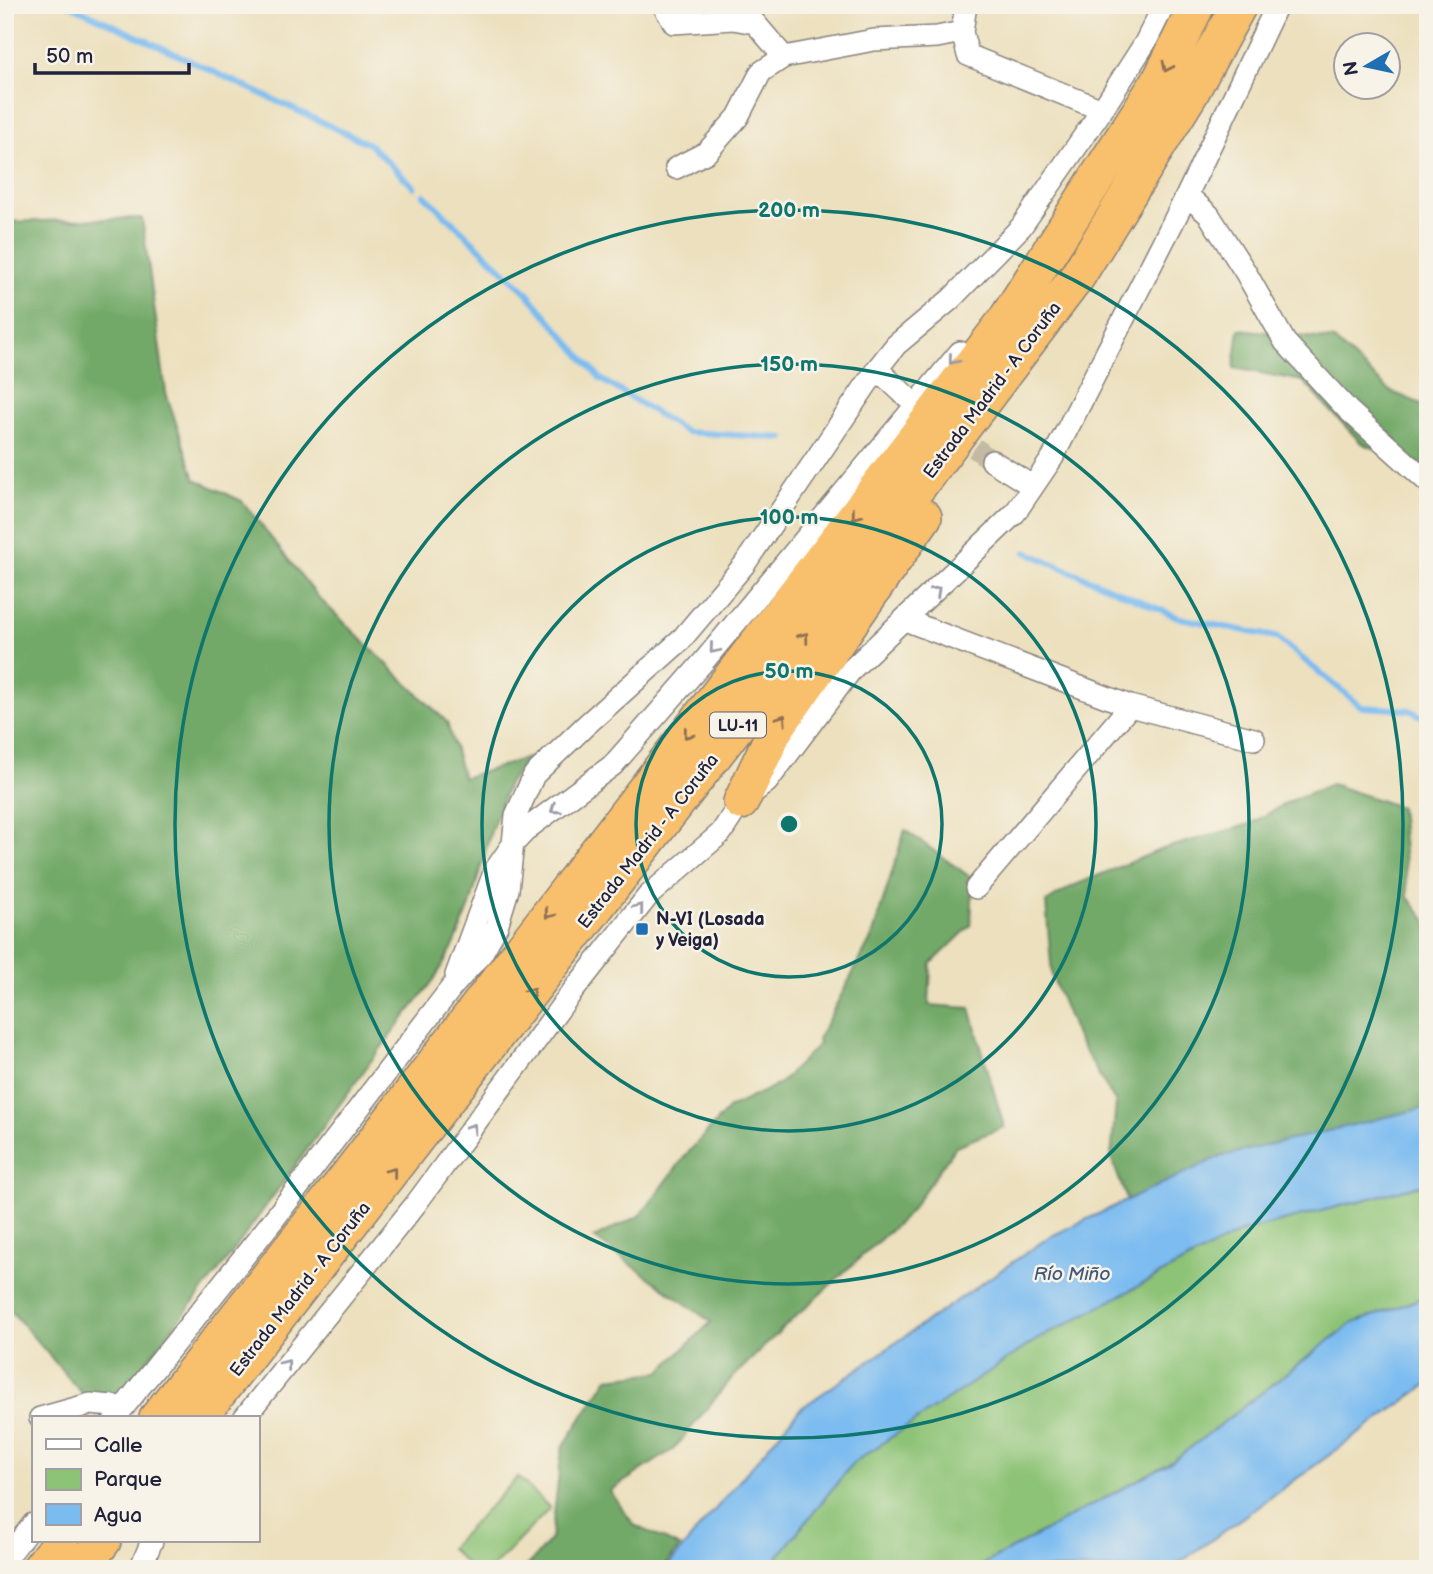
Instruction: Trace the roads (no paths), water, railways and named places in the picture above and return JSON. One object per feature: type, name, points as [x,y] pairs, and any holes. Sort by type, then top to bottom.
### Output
[{"type":"highway","name":"Estrada Madrid - A Coruña","points":[[159,1416],[376,1139],[1005,321],[1161,79],[1197,5]]},
{"type":"highway","name":"Estrada Madrid - A Coruña","points":[[201,1416],[737,726],[1077,277],[1189,96],[1241,5]]},
{"type":"highway","points":[[741,802],[775,730],[836,640],[1078,303],[1164,169],[1216,72],[1241,5]]},
{"type":"highway","points":[[39,1569],[60,1542]]},
{"type":"highway","points":[[82,1569],[102,1542]]},
{"type":"street","points":[[663,5],[674,23],[733,19],[755,23],[784,57]]},
{"type":"street","points":[[966,5],[962,32],[968,55],[1102,110]]},
{"type":"street","points":[[47,1416],[90,1404],[120,1413],[274,1219],[452,987],[482,953],[497,926],[508,890],[516,815],[534,775],[680,641],[744,565],[896,345],[951,299],[1021,228],[1145,43],[1164,5]]},
{"type":"street","points":[[246,1416],[415,1205],[566,1000],[648,896],[721,833],[741,802],[767,782],[852,669],[1015,513],[1053,457],[1186,195],[1277,5]]},
{"type":"street","points":[[755,23],[761,72]]},
{"type":"street","points":[[676,168],[707,152],[738,117],[761,72],[784,57],[874,40],[937,37],[962,32]]},
{"type":"street","points":[[513,844],[528,828],[613,765],[704,661],[959,353],[1115,151]]},
{"type":"street","points":[[1186,195],[1209,215],[1246,273],[1284,342],[1348,410],[1428,482]]},
{"type":"street","points":[[877,369],[906,396]]},
{"type":"street","points":[[992,461],[1032,486]]},
{"type":"street","points":[[905,620],[1130,706],[1254,739]]},
{"type":"street","points":[[976,888],[1130,706]]},
{"type":"street","points":[[5,1560],[32,1525]]},
{"type":"street","points":[[140,1569],[152,1542]]},
{"type":"water","name":"Río Miño","points":[[1428,1107],[1428,1183],[1241,1232],[1036,1340],[853,1463],[768,1569],[665,1569],[800,1409],[1049,1237],[1219,1157]]},
{"type":"water","points":[[1428,1296],[1428,1384],[1171,1569],[975,1569],[1173,1461],[1351,1324]]},
{"type":"waterway","points":[[70,5],[369,144],[414,187]]},
{"type":"waterway","points":[[424,195],[526,292],[601,379],[686,432],[783,438]]},
{"type":"waterway","points":[[1026,552],[1180,618],[1276,637],[1362,707],[1410,710],[1428,720]]},
{"type":"tunnel","points":[[950,429],[992,461]]},
{"type":"place","name":"N-VI (Losada y Veiga)","points":[[642,929]]}]
